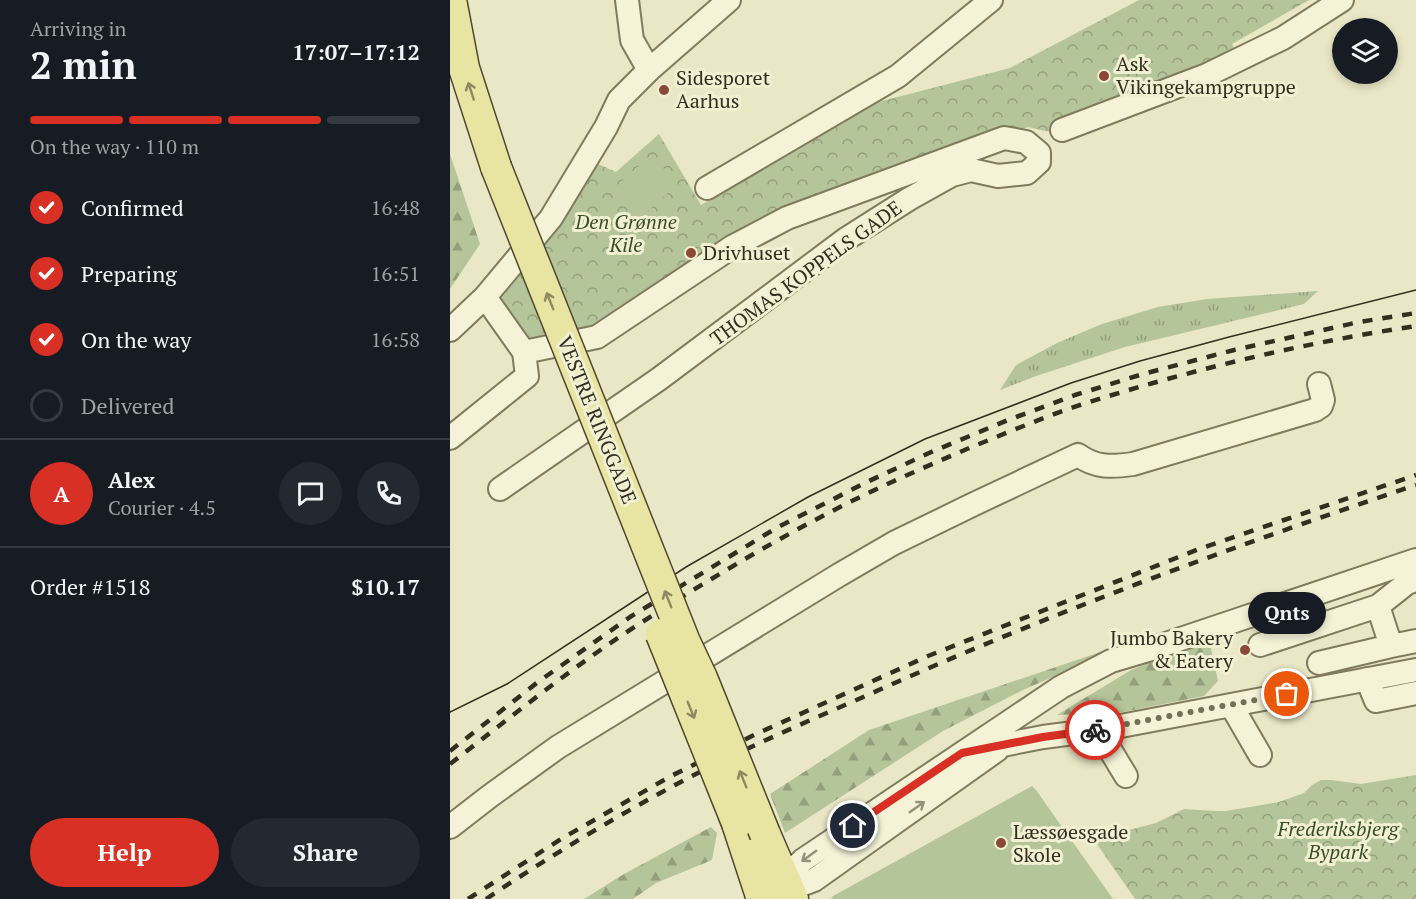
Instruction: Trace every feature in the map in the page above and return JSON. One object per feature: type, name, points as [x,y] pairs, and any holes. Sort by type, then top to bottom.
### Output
[{"type":"main road","name":"VESTRE RINGGADE","points":[[451,0],[487,172]]},
{"type":"main road","name":"VESTRE RINGGADE","points":[[450,92],[487,172],[737,823],[755,839],[776,894]]},
{"type":"street","points":[[627,0],[632,40],[649,70]]},
{"type":"street","points":[[450,330],[485,297],[551,218],[606,128],[619,100],[649,70],[729,0]]},
{"type":"street","points":[[707,188],[898,76],[991,0]]},
{"type":"street","points":[[1062,130],[1207,75],[1283,38],[1342,0]]},
{"type":"street","name":"THOMAS KOPPELS GADE","points":[[500,489],[659,379],[846,239],[900,204],[961,172],[971,170],[998,176],[1027,172],[1039,162],[1039,153],[1026,142],[1004,138],[787,218],[732,247],[597,337],[524,352]]},
{"type":"street","points":[[450,438],[527,376],[524,352],[485,297]]},
{"type":"street","points":[[450,827],[490,795],[558,747],[894,543],[1078,455],[1101,466],[1133,464],[1315,410],[1321,406],[1323,400],[1319,384]]},
{"type":"street","points":[[776,894],[803,860],[1061,687],[1084,674],[1111,661],[1416,560]]},
{"type":"street","points":[[1260,645],[1378,606],[1407,583],[1416,580]]},
{"type":"street","points":[[1378,606],[1391,646]]},
{"type":"street","points":[[1311,628],[1325,687]]},
{"type":"street","points":[[1319,663],[1416,642]]},
{"type":"street","points":[[776,894],[814,880],[1067,700],[1148,650]]},
{"type":"street","points":[[962,753],[1043,737],[1105,729],[1416,670]]},
{"type":"street","points":[[1367,679],[1382,715],[1416,708]]},
{"type":"street","points":[[1376,701],[1416,693]]},
{"type":"street","points":[[1231,705],[1260,755]]},
{"type":"street","points":[[1105,729],[1106,743],[1126,777]]},
{"type":"street","points":[[955,779],[1105,729]]},
{"type":"green space","name":"Den Grønne Kile","points":[[1139,0],[1309,0],[1232,44],[1238,57],[1062,133],[1028,127],[877,180],[592,331],[523,346],[496,304],[551,237],[596,163],[616,172],[659,134],[701,205],[878,102],[1010,68]]},
{"type":"green space","points":[[1165,76],[1168,83],[1099,110],[1096,101]]},
{"type":"green space","points":[[450,154],[480,244],[450,289]]},
{"type":"green space","points":[[651,155],[678,184],[638,220],[611,191]]},
{"type":"green space","points":[[1318,291],[1304,304],[1125,347],[1000,390],[1016,365],[1057,343],[1102,324],[1158,307],[1207,299]]},
{"type":"green space","points":[[1151,635],[1025,689],[943,731],[785,833],[770,794],[869,730]]},
{"type":"green space","points":[[1210,644],[1218,681],[1204,696],[1123,712],[1057,715],[1131,670],[1166,656]]},
{"type":"green space","name":"Frederiksbjerg Bypark","points":[[1416,775],[1416,899],[1135,899],[1090,834],[1121,832],[1156,823],[1184,809],[1226,811],[1279,802],[1304,793],[1321,780],[1361,784]]},
{"type":"green space","name":"Læssøesgade Skole","points":[[1032,786],[1113,899],[831,899],[833,896]]},
{"type":"green space","points":[[711,827],[717,833],[712,860],[656,883],[633,899],[584,899],[624,874]]},
{"type":"tram line","points":[[450,712],[507,684],[686,567],[808,497],[925,439],[1071,383],[1140,361],[1416,290]]},
{"type":"railway","points":[[450,751],[538,682],[630,617],[778,527],[929,453],[1075,395],[1143,374],[1234,350],[1359,322],[1416,313]]},
{"type":"railway","points":[[450,764],[565,676],[636,626],[763,548],[891,482],[1040,420],[1121,392],[1289,349],[1416,326]]},
{"type":"railway","points":[[468,899],[561,839],[671,776],[754,735],[928,656],[1199,549],[1416,475]]},
{"type":"railway","points":[[486,899],[555,854],[651,798],[796,727],[1004,636],[1072,609],[1209,557],[1416,485]]},
{"type":"way so far","points":[[1095,730],[1287,694]]},
{"type":"place","name":"Ask Vikingekampgruppe","points":[[1104,76]]},
{"type":"place","name":"Sidesporet Aarhus","points":[[664,90]]},
{"type":"place","name":"Drivhuset","points":[[691,253]]},
{"type":"place","name":"Jumbo Bakery & Eatery","points":[[1245,650]]},
{"type":"place","name":"Qnts","points":[[1287,694]]},
{"type":"place","name":"Læssøesgade Skole","points":[[1001,843]]},
{"type":"route","points":[[853,826],[962,753],[1043,737],[1095,730]]}]
